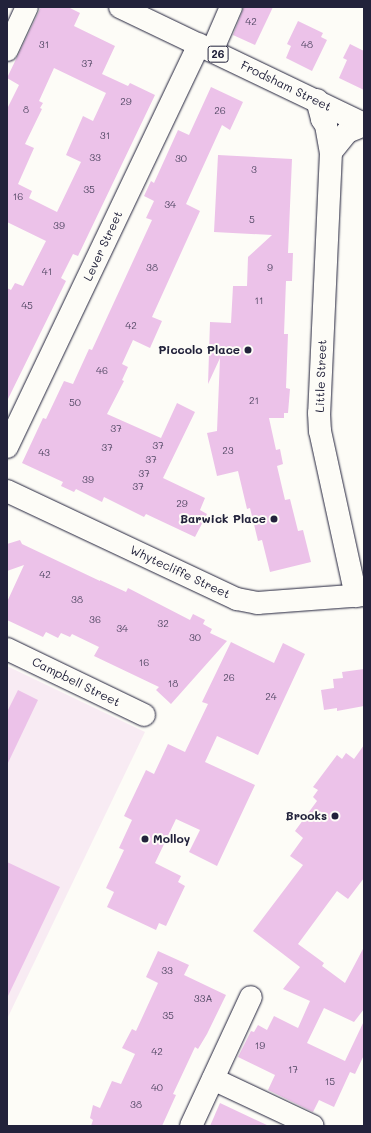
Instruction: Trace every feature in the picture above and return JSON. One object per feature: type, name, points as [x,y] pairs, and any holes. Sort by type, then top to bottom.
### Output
[{"type":"main road","points":[[7,50],[28,7]]},
{"type":"main road","name":"Frodsham Street","points":[[120,7],[317,100],[364,125]]},
{"type":"main road","name":"Lever Street","points":[[7,447],[205,48],[231,7]]},
{"type":"main road","name":"Little Street","points":[[317,100],[322,119],[326,125],[331,152],[320,431],[360,596]]},
{"type":"main road","points":[[331,152],[347,132],[364,125]]},
{"type":"main road","name":"Whytecliffe Street","points":[[7,491],[237,599],[258,603],[360,596]]},
{"type":"main road","name":"Campbell Street","points":[[7,649],[144,715]]},
{"type":"main road","points":[[191,1126],[251,997]]},
{"type":"main road","points":[[213,1079],[313,1126]]},
{"type":"shaded area","points":[[7,666],[145,732],[7,1019]]},
{"type":"building","points":[[41,7],[68,7],[80,13],[74,26],[115,46],[102,74],[128,86],[130,83],[155,95],[78,256],[73,254],[61,278],[66,281],[7,401],[7,288],[11,290],[15,283],[23,286],[46,241],[7,222],[7,109],[19,85],[7,78]],"holes":[[[54,68],[106,93],[93,121],[83,116],[66,155],[81,162],[57,212],[29,198],[32,191],[18,184],[34,148],[25,144],[42,109],[40,108],[43,103],[39,101]]]},
{"type":"building","points":[[244,7],[273,7],[255,45],[233,35]]},
{"type":"building","points":[[298,21],[323,33],[321,37],[327,40],[312,71],[286,58],[291,46],[287,44]]},
{"type":"building","points":[[350,44],[364,51],[364,90],[339,78],[347,60],[343,58]]},
{"type":"building","points":[[211,87],[243,102],[230,130],[222,125],[186,204],[200,211],[152,317],[162,321],[150,348],[133,340],[122,364],[128,367],[122,380],[124,381],[107,414],[161,438],[177,403],[195,412],[163,478],[205,498],[200,510],[207,514],[195,537],[146,514],[144,517],[104,497],[102,502],[76,489],[74,492],[61,486],[63,482],[22,463],[43,418],[46,419],[64,381],[73,384],[89,349],[92,350],[152,220],[146,218],[154,201],[144,196],[151,181],[154,183],[178,130],[189,135]]},
{"type":"building","points":[[218,155],[292,159],[288,253],[293,253],[292,281],[286,281],[284,334],[288,334],[286,388],[290,389],[288,413],[284,413],[284,418],[269,418],[276,450],[280,449],[283,464],[277,466],[285,500],[290,499],[298,531],[303,530],[311,562],[270,572],[262,540],[258,541],[250,508],[247,509],[238,471],[217,476],[207,433],[217,431],[220,358],[208,384],[210,322],[231,323],[233,286],[247,286],[248,257],[272,235],[214,232]]},
{"type":"building","points":[[20,540],[22,544],[100,581],[126,592],[128,588],[190,620],[193,614],[205,620],[203,624],[212,629],[210,633],[227,641],[171,704],[156,690],[159,687],[94,656],[99,647],[72,634],[70,637],[61,633],[58,638],[46,632],[43,637],[7,620],[7,602],[24,565],[7,571],[7,544]]},
{"type":"building","name":"Molloy","points":[[231,642],[274,663],[283,643],[305,654],[258,755],[217,736],[205,762],[255,785],[217,866],[189,852],[200,830],[176,819],[155,863],[181,876],[178,882],[185,886],[166,926],[159,923],[156,930],[107,907],[114,892],[106,888],[124,850],[119,848],[132,820],[124,816],[146,770],[154,774],[168,744],[185,752],[208,704],[202,702]]},
{"type":"building","points":[[364,669],[364,706],[337,711],[337,708],[324,710],[321,690],[334,688],[333,679],[343,678],[342,672]]},
{"type":"building","points":[[18,690],[38,700],[7,765],[7,712]]},
{"type":"building","points":[[364,745],[364,878],[348,899],[337,891],[298,944],[324,963],[322,966],[345,983],[364,947],[364,1009],[354,1022],[324,1008],[307,1043],[345,1061],[364,1021],[364,1055],[355,1074],[350,1072],[334,1107],[319,1100],[313,1112],[268,1090],[275,1075],[238,1057],[251,1031],[254,1032],[258,1025],[267,1030],[274,1016],[298,1028],[310,1001],[283,989],[300,967],[253,931],[303,865],[290,856],[303,838],[295,831],[317,801],[313,797],[318,790],[313,787],[337,755],[342,759],[346,753],[354,759]]},
{"type":"building","points":[[7,862],[60,887],[7,998]]},
{"type":"building","points":[[158,951],[189,965],[184,975],[226,995],[207,1034],[198,1049],[195,1047],[173,1094],[176,1095],[162,1126],[91,1126],[93,1120],[90,1118],[93,1105],[100,1108],[112,1081],[121,1084],[135,1054],[122,1048],[132,1029],[136,1031],[158,983],[146,977]]},
{"type":"building","points":[[220,1103],[269,1126],[210,1126]]},
{"type":"place","name":"Piccolo Place","points":[[248,350]]},
{"type":"place","name":"Barwick Place","points":[[274,519]]},
{"type":"place","name":"Brooks","points":[[335,816]]},
{"type":"place","name":"Molloy","points":[[145,839]]}]
